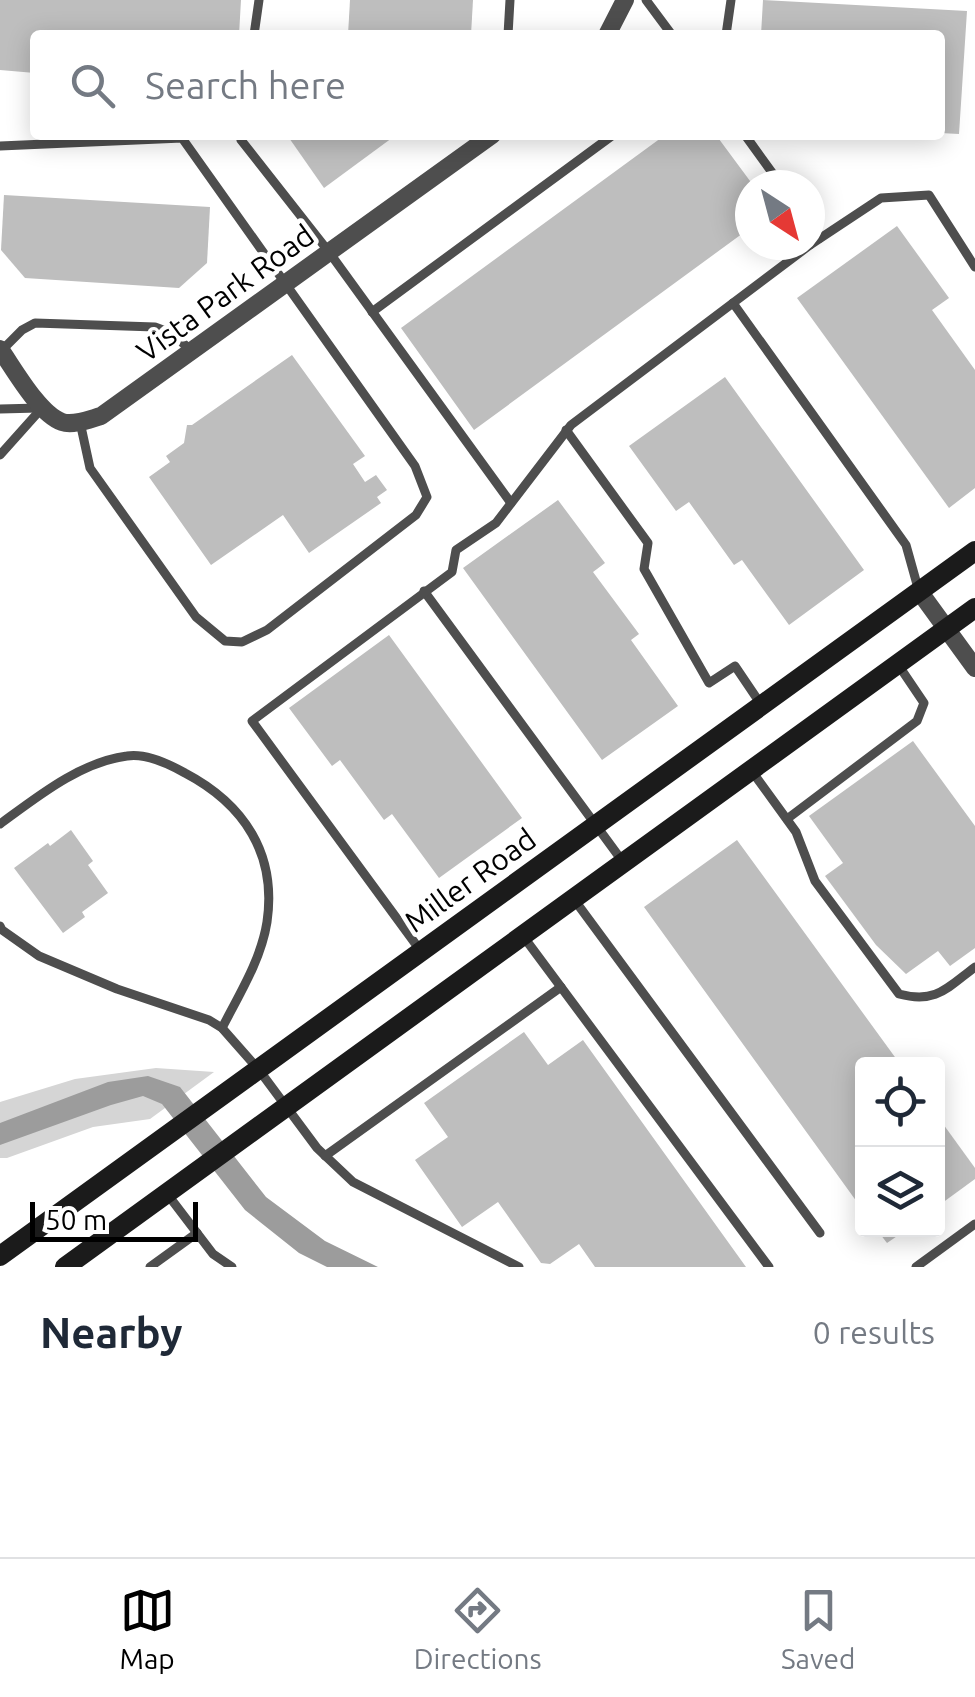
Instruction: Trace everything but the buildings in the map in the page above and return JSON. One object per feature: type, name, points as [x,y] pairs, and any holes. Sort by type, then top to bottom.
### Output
[{"type":"main road","name":"Miller Road","points":[[0,1256],[975,551]]},
{"type":"main road","points":[[65,1267],[975,608]]},
{"type":"street","points":[[610,30],[625,0]]},
{"type":"street","name":"Vista Park Road","points":[[80,422],[101,416],[485,140]]},
{"type":"street","points":[[1,350],[42,408],[62,422],[80,422]]},
{"type":"street","points":[[919,591],[975,668]]},
{"type":"lane","points":[[255,30],[258,0]]},
{"type":"lane","points":[[508,30],[510,0]]},
{"type":"lane","points":[[646,0],[668,30]]},
{"type":"lane","points":[[727,30],[730,0]]},
{"type":"lane","points":[[0,146],[136,140]]},
{"type":"lane","points":[[80,422],[90,468],[196,617],[226,641],[242,642],[266,630],[416,515],[426,497],[415,466],[183,140]]},
{"type":"lane","points":[[241,140],[329,252],[511,504]]},
{"type":"lane","points":[[372,312],[606,140]]},
{"type":"lane","points":[[749,140],[770,170]]},
{"type":"lane","points":[[825,235],[881,198],[929,196],[971,252],[975,267]]},
{"type":"lane","points":[[422,952],[252,721],[452,572],[456,550],[496,522],[571,424],[790,260]]},
{"type":"lane","points":[[733,303],[906,545],[919,591]]},
{"type":"lane","points":[[1,350],[35,323],[155,326],[172,332],[192,351]]},
{"type":"lane","points":[[0,409],[42,408]]},
{"type":"lane","points":[[0,455],[42,408]]},
{"type":"lane","points":[[566,430],[648,543],[644,569],[709,684],[735,666],[762,706]]},
{"type":"lane","points":[[424,592],[623,862]]},
{"type":"lane","points":[[787,819],[917,721],[924,703],[898,664]]},
{"type":"lane","points":[[0,824],[88,767],[130,755],[168,764],[229,802],[257,840],[268,874],[267,923],[256,959],[222,1028]]},
{"type":"lane","points":[[751,770],[796,832],[815,881],[899,994],[921,1000],[945,990],[975,967]]},
{"type":"lane","points":[[573,898],[820,1233]]},
{"type":"lane","points":[[0,926],[39,956],[222,1028],[325,1156],[353,1182],[519,1267]]},
{"type":"lane","points":[[522,935],[769,1267]]},
{"type":"lane","points":[[325,1156],[561,987]]},
{"type":"lane","points":[[175,1187],[198,1233],[214,1254],[232,1267]]},
{"type":"lane","points":[[916,1267],[975,1224]]},
{"type":"lane","points":[[150,1267],[198,1233]]},
{"type":"shaded area","points":[[156,1068],[214,1072],[150,1119],[93,1127],[0,1158],[0,1102],[75,1079]]},
{"type":"shaded area","points":[[148,1076],[180,1087],[266,1197],[325,1241],[378,1267],[327,1267],[299,1253],[245,1210],[162,1104],[143,1096],[0,1145],[0,1123],[108,1082]]}]
